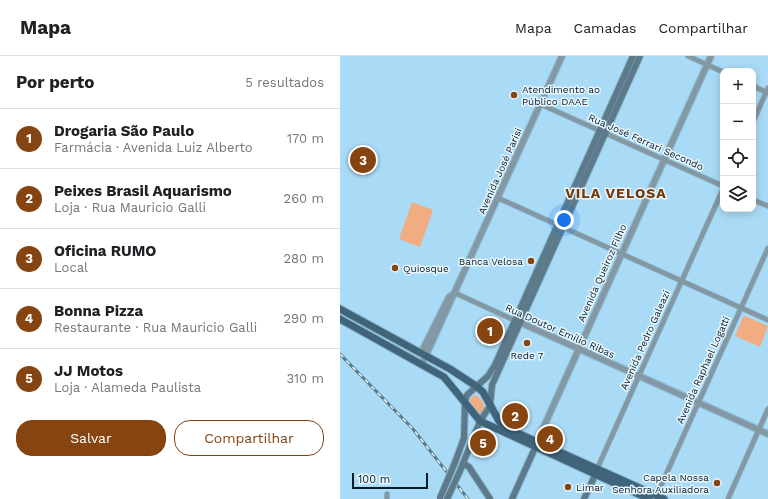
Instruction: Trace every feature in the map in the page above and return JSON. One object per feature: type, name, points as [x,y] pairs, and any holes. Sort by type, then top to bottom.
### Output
[{"type":"main road","points":[[603,132],[633,56]]},
{"type":"main road","points":[[447,499],[480,421],[490,406],[490,393],[492,385],[517,321],[559,226],[640,56]]},
{"type":"main road","points":[[340,309],[424,355],[476,386],[483,392],[499,422],[504,427],[536,445]]},
{"type":"main road","points":[[340,319],[422,364],[444,378],[480,421],[596,472],[664,499]]},
{"type":"main road","points":[[440,498],[464,438],[465,402],[470,391],[488,376],[517,321]]},
{"type":"main road","name":"Avenida Queiroz Filho","points":[[512,499],[536,445]]},
{"type":"main road","points":[[463,464],[469,467],[490,499]]},
{"type":"main road","points":[[596,472],[649,499]]},
{"type":"main road","name":"Avenida Pedro Galeazi","points":[[584,499],[596,472]]},
{"type":"street","name":"Avenida José Parisi","points":[[422,364],[424,355],[498,198],[562,56]]},
{"type":"street","points":[[688,56],[720,70]]},
{"type":"street","name":"Avenida Queiroz Filho","points":[[536,445],[710,56]]},
{"type":"street","points":[[756,87],[767,91],[756,115]]},
{"type":"street","name":"Rua José Ferrari Secondo","points":[[540,104],[720,185]]},
{"type":"street","name":"Avenida Pedro Galeazi","points":[[596,472],[640,377],[720,196]]},
{"type":"street","points":[[498,198],[768,320]]},
{"type":"street","points":[[756,201],[768,206]]},
{"type":"street","name":"Avenida Raphael Logatti","points":[[656,497],[768,248]]},
{"type":"street","name":"Rua Doutor Emílio Ribas","points":[[454,293],[578,350],[768,434]]},
{"type":"street","points":[[728,499],[768,409]]},
{"type":"shaded area","points":[[412,202],[433,210],[420,247],[399,239]]},
{"type":"shaded area","points":[[745,316],[768,326],[760,347],[735,336],[743,317]]},
{"type":"shaded area","points":[[475,395],[481,400],[486,412],[481,418],[470,403],[471,398]]},
{"type":"railway","points":[[340,354],[413,429],[468,499]]},
{"type":"place","name":"Atendimento ao Público DAAE","points":[[514,95]]},
{"type":"place","name":"Oficina RUMO","points":[[363,160]]},
{"type":"place","name":"Banca Velosa","points":[[531,261]]},
{"type":"place","name":"Quiosque","points":[[395,268]]},
{"type":"place","name":"Drogaria São Paulo","points":[[490,331]]},
{"type":"place","name":"Rede 7","points":[[527,343]]},
{"type":"place","name":"Peixes Brasil Aquarismo","points":[[515,416]]},
{"type":"place","name":"Bonna Pizza","points":[[550,439]]},
{"type":"place","name":"JJ Motos","points":[[483,443]]},
{"type":"place","name":"Capela Nossa Senhora Auxiliadora","points":[[717,483]]},
{"type":"place","name":"Limar","points":[[568,487]]},
{"type":"district","name":"VILA VELOSA","points":[[616,193]]}]
